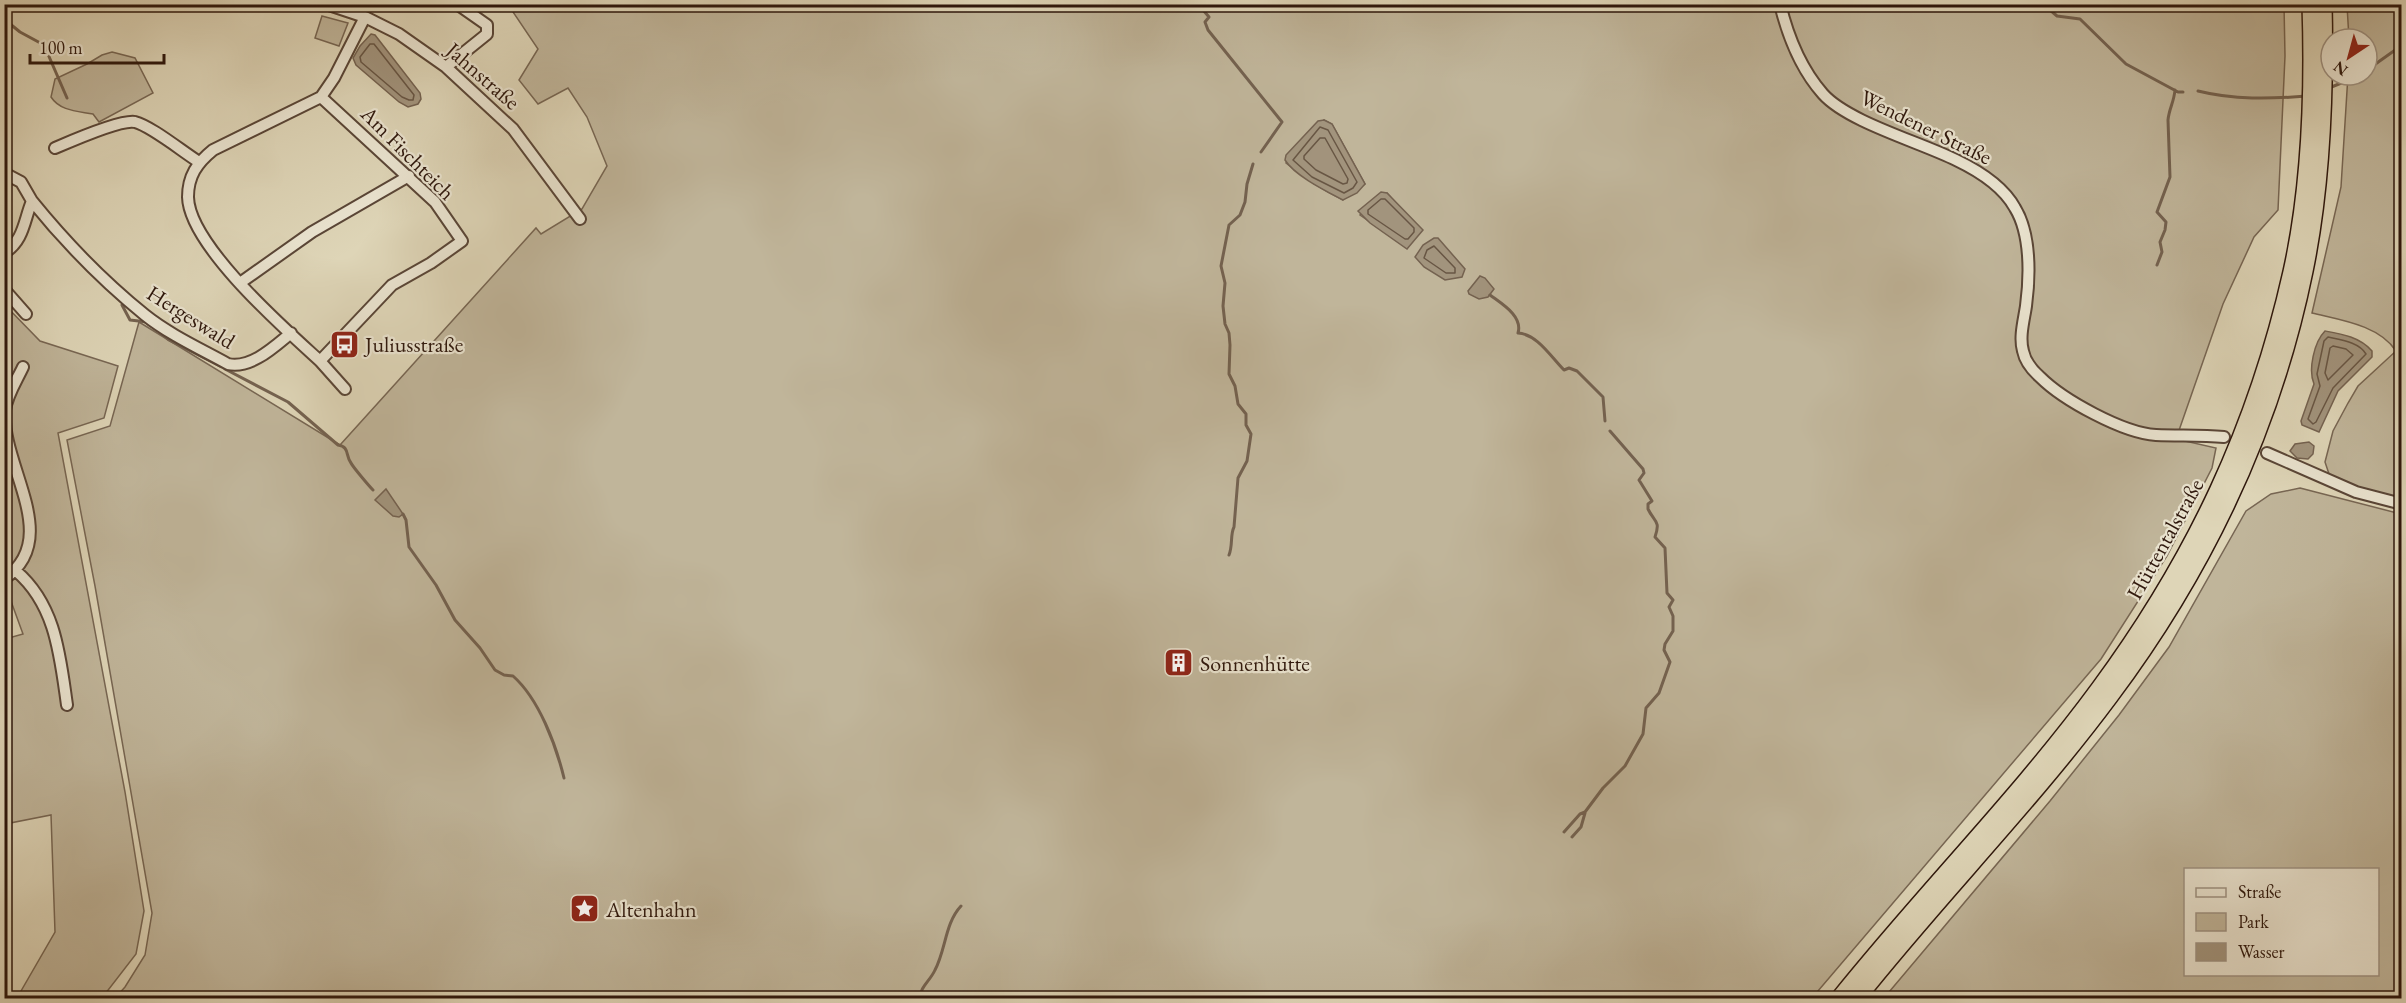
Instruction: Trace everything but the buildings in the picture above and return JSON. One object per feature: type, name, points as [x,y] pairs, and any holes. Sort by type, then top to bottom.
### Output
[{"type":"highway","name":"Hüttentalstraße","points":[[1839,999],[1877,951],[2045,757],[2098,689],[2139,631],[2180,566],[2205,519],[2228,469],[2252,406],[2298,270],[2309,103],[2310,4]]},
{"type":"highway","name":"Hüttentalstraße","points":[[1858,999],[1888,960],[2055,767],[2110,698],[2186,583],[2242,476],[2266,412],[2287,345],[2298,270],[2320,162],[2324,89],[2324,4]]},
{"type":"street","name":"Jahnstraße","points":[[327,4],[365,17],[399,34],[446,67],[513,129],[580,219]]},
{"type":"street","points":[[446,67],[487,34],[487,25],[457,4]]},
{"type":"street","name":"Wendener Straße","points":[[1780,4],[1792,44],[1802,64],[1824,95],[1861,119],[1963,163],[1999,188],[2009,198],[2022,221],[2027,253],[2028,291],[2021,341],[2026,361],[2040,378],[2067,397],[2123,428],[2154,435],[2224,437]]},
{"type":"street","points":[[345,389],[218,258],[199,228],[190,208],[189,188],[199,162],[213,150],[321,97],[334,78],[365,17]]},
{"type":"street","name":"Am Fischteich","points":[[320,361],[392,285],[462,242],[435,202],[321,97]]},
{"type":"street","points":[[55,148],[83,136],[133,122],[146,127],[199,162]]},
{"type":"street","name":"Hergeswald","points":[[4,173],[21,182],[32,201],[61,236],[94,270],[146,316],[228,364],[236,366],[257,358],[291,333]]},
{"type":"street","points":[[240,283],[312,232],[409,176]]},
{"type":"street","points":[[4,253],[14,247],[21,237],[32,201]]},
{"type":"street","points":[[4,289],[26,314]]},
{"type":"street","points":[[4,579],[16,571],[27,555],[31,536],[8,434],[5,410],[23,367]]},
{"type":"street","points":[[2267,453],[2356,492],[2402,504]]},
{"type":"street","points":[[16,571],[36,591],[50,618],[56,639],[67,705]]},
{"type":"green space","points":[[522,5],[2284,5],[2285,56],[2278,210],[2254,237],[2223,304],[2176,439],[2216,448],[2212,468],[2167,556],[2101,659],[1812,998],[115,998],[125,987],[145,955],[152,913],[67,440],[110,426],[139,322],[340,445],[536,228],[541,234],[582,209],[607,166],[587,117],[568,88],[538,104],[519,80],[538,49],[513,12]],"holes":[[[1324,120],[1332,124],[1365,184],[1343,200],[1313,183],[1286,163]],[[1387,193],[1404,212],[1407,248],[1360,215]]]},
{"type":"green space","points":[[2347,5],[2401,5],[2401,500],[2358,488],[2330,477],[2325,462],[2333,431],[2358,386],[2396,351],[2389,342],[2369,329],[2312,313],[2341,187],[2347,87],[2379,87],[2379,27],[2348,27]]},
{"type":"green space","points":[[322,16],[348,23],[339,46],[315,38]]},
{"type":"green space","points":[[112,52],[135,58],[153,93],[99,122],[93,114],[64,108],[55,102],[51,97],[55,79]]},
{"type":"green space","points":[[4,304],[40,341],[118,366],[104,418],[58,433],[125,792],[144,911],[136,954],[102,998],[17,998],[55,932],[51,815],[5,824],[5,639],[23,634],[4,582]]},
{"type":"green space","points":[[2300,488],[2401,514],[2401,998],[1884,998],[2050,801],[2119,715],[2169,647],[2246,511],[2271,494]]},
{"type":"water","points":[[371,34],[375,35],[420,93],[421,99],[418,104],[408,107],[399,102],[356,65],[353,58]]},
{"type":"water","points":[[1324,120],[1332,124],[1365,184],[1357,193],[1343,200],[1303,177],[1285,160],[1286,155],[1318,121]]},
{"type":"water","points":[[1381,192],[1387,193],[1423,230],[1407,249],[1370,223],[1358,211]]},
{"type":"water","points":[[1438,238],[1465,269],[1462,277],[1445,280],[1424,267],[1415,257],[1423,245]]},
{"type":"water","points":[[1480,276],[1485,278],[1494,289],[1488,297],[1479,299],[1469,294],[1468,291]]},
{"type":"water","points":[[2325,331],[2362,342],[2372,351],[2372,357],[2338,391],[2319,432],[2302,425],[2301,421],[2314,384],[2312,364],[2315,349]]},
{"type":"water","points":[[2309,442],[2314,446],[2313,454],[2308,459],[2297,458],[2290,451],[2295,444]]},
{"type":"water","points":[[386,489],[403,514],[399,517],[393,516],[375,500]]},
{"type":"waterway","points":[[1198,4],[1209,17],[1205,22],[1208,30],[1282,122],[1261,152]]},
{"type":"waterway","points":[[2043,4],[2057,16],[2080,19],[2126,64],[2178,92],[2183,92]]},
{"type":"waterway","points":[[4,19],[20,32],[44,45],[67,98]]},
{"type":"waterway","points":[[2379,61],[2398,48]]},
{"type":"waterway","points":[[2157,265],[2162,252],[2160,242],[2166,222],[2157,212],[2170,177],[2168,120],[2175,90]]},
{"type":"waterway","points":[[2198,91],[2252,98],[2307,96]]},
{"type":"waterway","points":[[1229,555],[1238,478],[1247,461],[1251,434],[1246,425],[1246,414],[1238,404],[1235,386],[1229,374],[1230,345],[1229,333],[1225,324],[1223,306],[1225,283],[1221,266],[1229,225],[1240,215],[1253,164]]},
{"type":"waterway","points":[[1490,295],[1515,316],[1519,327],[1518,333],[1531,337],[1564,370],[1569,368],[1577,371],[1603,397],[1605,421]]},
{"type":"waterway","points":[[122,305],[130,320],[147,322]]},
{"type":"waterway","points":[[155,328],[169,340],[220,366]]},
{"type":"waterway","points":[[225,369],[288,402],[342,446],[352,465],[373,490]]},
{"type":"waterway","points":[[1564,832],[1580,814],[1585,812],[1603,788],[1625,766],[1643,734],[1646,708],[1659,693],[1670,662],[1664,650],[1673,631],[1673,616],[1669,607],[1673,600],[1667,593],[1665,548],[1655,537],[1657,524],[1648,509],[1648,504],[1652,501],[1639,480],[1644,473],[1643,469],[1610,431]]},
{"type":"waterway","points":[[403,514],[406,520],[409,547],[436,585],[455,620],[480,648],[495,670],[504,675],[513,676],[531,697],[551,737],[564,778]]},
{"type":"waterway","points":[[1572,837],[1581,827],[1585,813]]},
{"type":"waterway","points":[[920,998],[939,962],[952,920],[961,906]]},
{"type":"place","name":"Juliusstraße","points":[[344,344]]},
{"type":"place","name":"Sonnenhütte","points":[[1179,663]]},
{"type":"place","name":"Altenhahn","points":[[585,909]]}]
